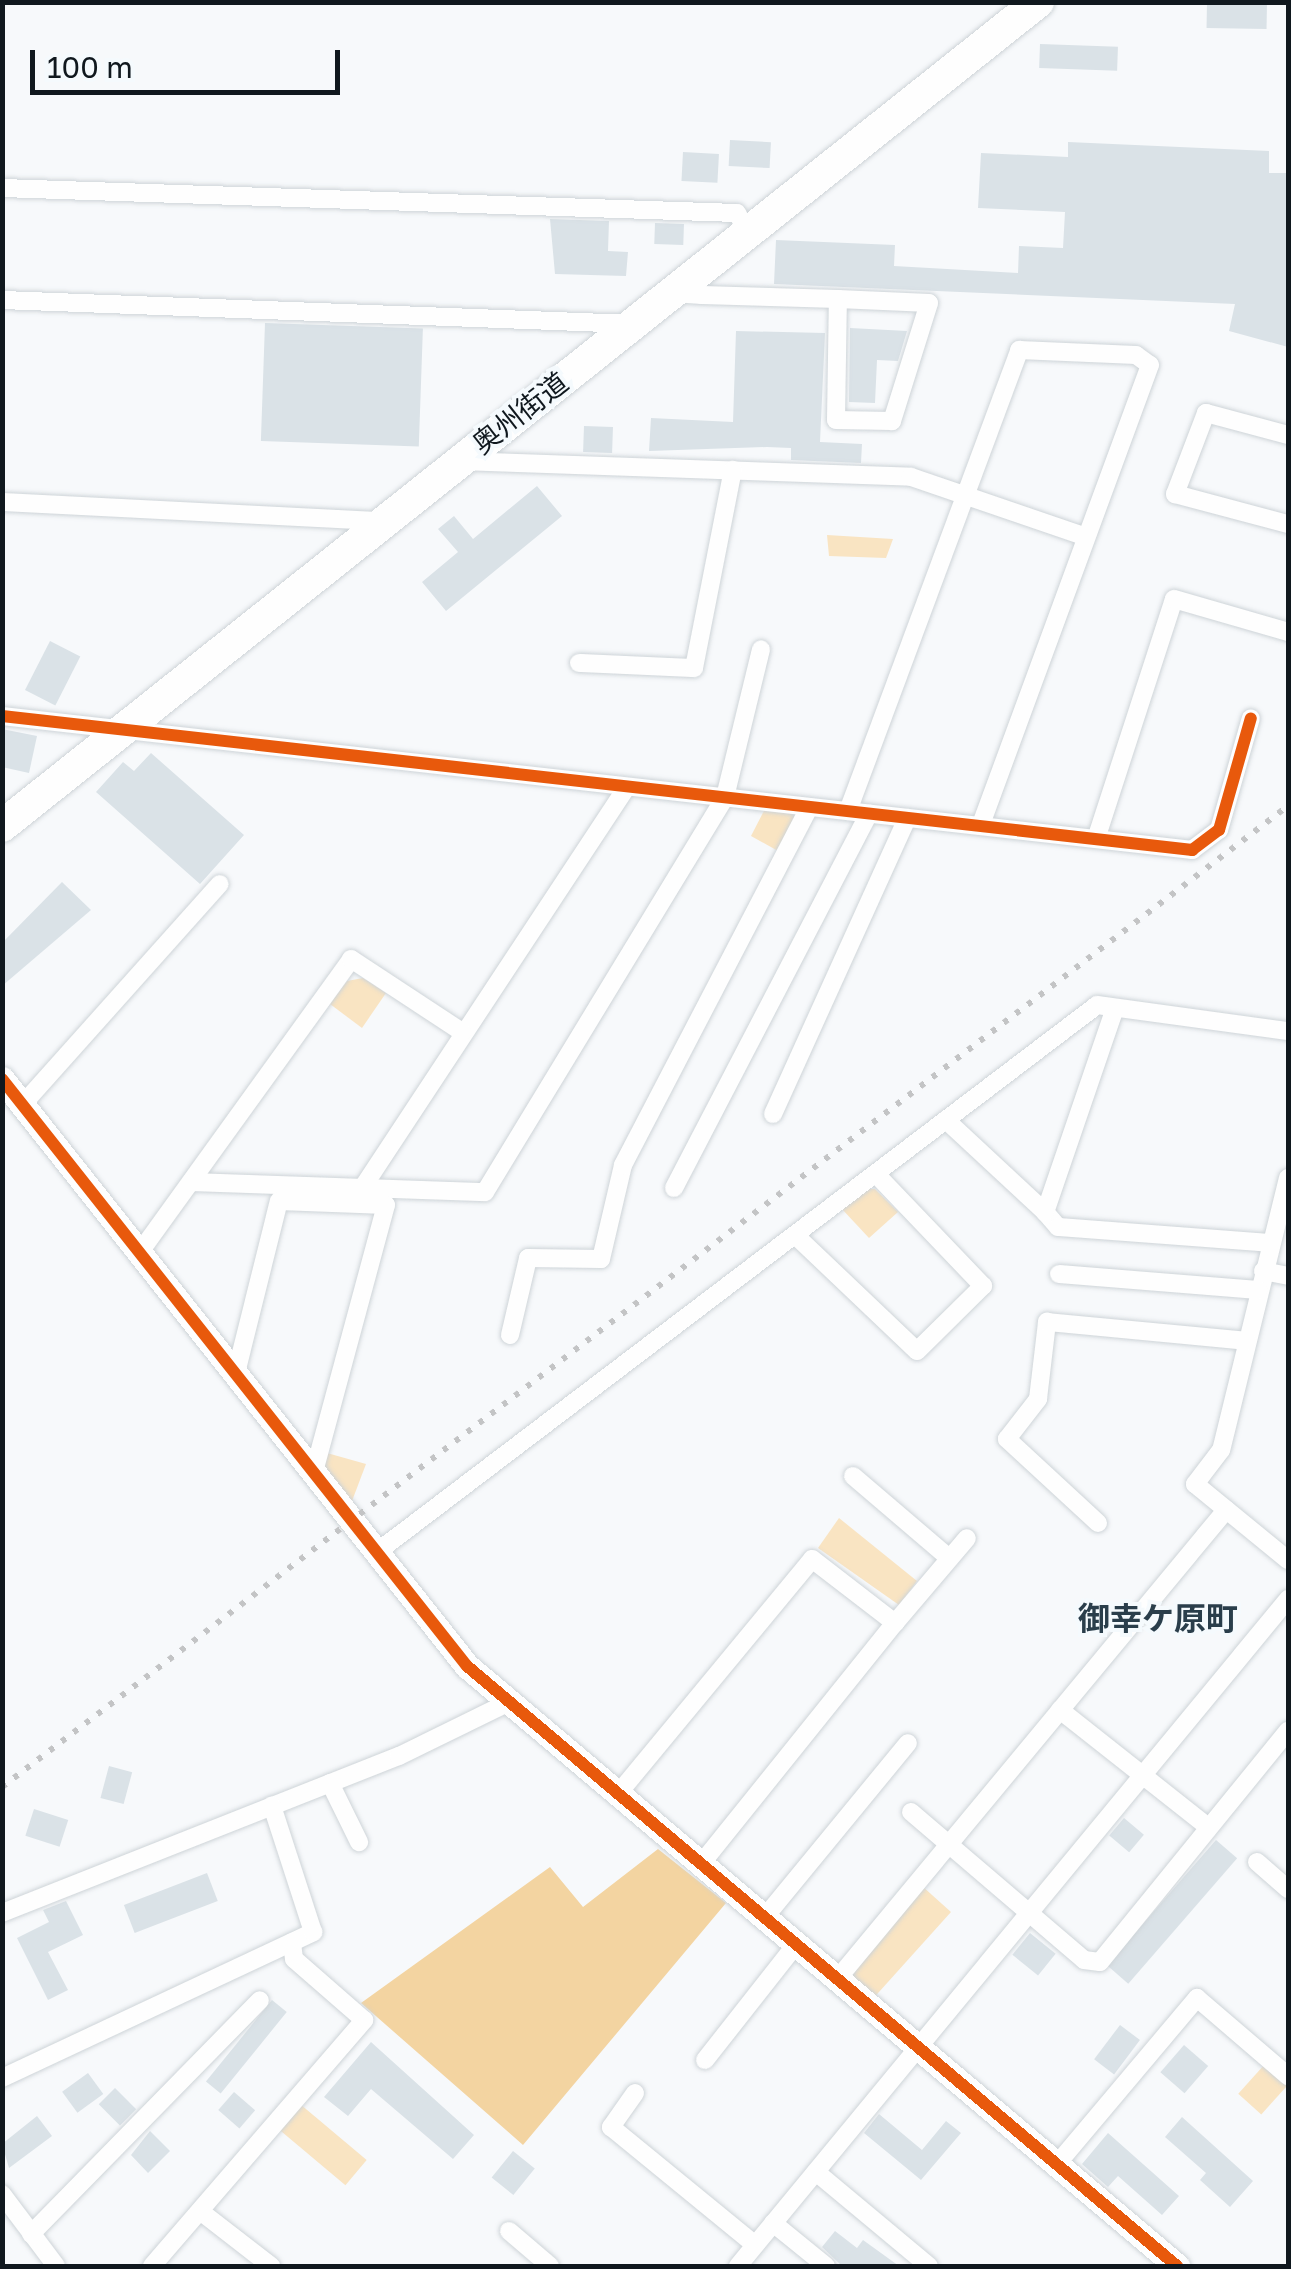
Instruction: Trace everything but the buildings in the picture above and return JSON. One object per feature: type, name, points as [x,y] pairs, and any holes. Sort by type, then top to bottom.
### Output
[{"type":"highway","name":"奥州街道","points":[[2,826],[748,233],[1020,7]]},
{"type":"street","points":[[2,188],[737,213],[748,233]]},
{"type":"street","points":[[672,293],[838,299],[930,303],[892,421],[836,420],[838,299]]},
{"type":"street","points":[[2,300],[632,324]]},
{"type":"street","points":[[848,811],[1018,350],[1136,355],[1150,365],[980,826]]},
{"type":"street","points":[[1288,435],[1206,413],[1175,494],[1288,524]]},
{"type":"street","points":[[458,461],[911,477],[1086,536]]},
{"type":"street","points":[[579,663],[694,668],[733,470]]},
{"type":"street","points":[[2,502],[383,521]]},
{"type":"street","points":[[1096,839],[1174,598],[1288,632]]},
{"type":"street","points":[[194,1182],[485,1192],[724,797],[761,649]]},
{"type":"street","points":[[2,716],[1192,850],[1219,830],[1250,718]]},
{"type":"street","points":[[363,1187],[627,786]]},
{"type":"street","points":[[510,1335],[528,1258],[601,1259],[623,1165],[809,807]]},
{"type":"street","points":[[674,1188],[868,814]]},
{"type":"street","points":[[773,1114],[906,818]]},
{"type":"street","points":[[220,884],[9,1090],[504,1704],[921,2045],[1177,2266]]},
{"type":"street","points":[[140,1252],[351,959],[462,1032]]},
{"type":"street","points":[[378,1552],[1097,1005],[1288,1031]]},
{"type":"street","points":[[1045,1212],[1115,1008]]},
{"type":"street","points":[[946,1120],[1058,1227],[1270,1243]]},
{"type":"street","points":[[795,1235],[917,1351],[983,1286],[876,1174]]},
{"type":"street","points":[[1288,1178],[1221,1450],[1195,1484],[1288,1560]]},
{"type":"street","points":[[236,1373],[279,1201],[386,1205],[314,1472]]},
{"type":"street","points":[[1059,1274],[1260,1280],[1288,1276]]},
{"type":"street","points":[[1098,1523],[1007,1439],[1038,1399],[1047,1322],[1247,1340]]},
{"type":"street","points":[[853,1476],[949,1558]]},
{"type":"street","points":[[839,1978],[1226,1510]]},
{"type":"street","points":[[701,1864],[967,1538]]},
{"type":"street","points":[[617,1795],[812,1559],[895,1623]]},
{"type":"street","points":[[738,2266],[1288,1599]]},
{"type":"street","points":[[1273,1618],[1288,1631]]},
{"type":"street","points":[[2,1913],[330,1783],[504,1704]]},
{"type":"street","points":[[1060,1710],[1208,1827]]},
{"type":"street","points":[[911,1812],[1084,1960],[1100,1962],[1288,1732]]},
{"type":"street","points":[[765,1917],[908,1743]]},
{"type":"street","points":[[330,1783],[358,1842]]},
{"type":"street","points":[[2,2078],[313,1932],[272,1806]]},
{"type":"street","points":[[1257,1862],[1288,1889]]},
{"type":"street","points":[[152,2266],[364,2020],[294,1958],[292,1942]]},
{"type":"street","points":[[704,2060],[797,1943]]},
{"type":"street","points":[[1058,2163],[1196,1998],[1288,2076]]},
{"type":"street","points":[[31,2234],[260,2000]]},
{"type":"street","points":[[634,2093],[611,2127],[755,2246]]},
{"type":"street","points":[[816,2172],[929,2266]]},
{"type":"street","points":[[5,2202],[56,2266]]},
{"type":"street","points":[[200,2211],[271,2266]]},
{"type":"street","points":[[773,2224],[826,2266]]},
{"type":"street","points":[[509,2230],[550,2266]]},
{"type":"shaded area","points":[[827,535],[893,539],[886,558],[829,556]]},
{"type":"shaded area","points":[[767,805],[792,807],[797,816],[778,851],[751,836]]},
{"type":"shaded area","points":[[363,978],[386,993],[362,1028],[330,1004],[347,981]]},
{"type":"shaded area","points":[[863,1189],[875,1189],[898,1212],[869,1238],[841,1208]]},
{"type":"shaded area","points":[[327,1453],[366,1464],[352,1501],[324,1467]]},
{"type":"shaded area","points":[[839,1518],[917,1581],[899,1605],[818,1548]]},
{"type":"shaded area","points":[[658,1849],[726,1903],[523,2145],[361,2003],[550,1867],[583,1907]]},
{"type":"shaded area","points":[[922,1886],[951,1912],[875,1997],[846,1971]]},
{"type":"shaded area","points":[[1265,2064],[1288,2085],[1261,2114],[1238,2094]]},
{"type":"shaded area","points":[[300,2104],[367,2160],[345,2185],[279,2129]]},
{"type":"railway","points":[[2,1787],[1288,806]]},
{"type":"cycle path","points":[[2,716],[1192,850],[1219,830],[1251,718]]},
{"type":"cycle path","points":[[2,1079],[467,1666],[1177,2266]]},
{"type":"district","name":"御幸ケ原町","points":[[1158,1618]]}]
